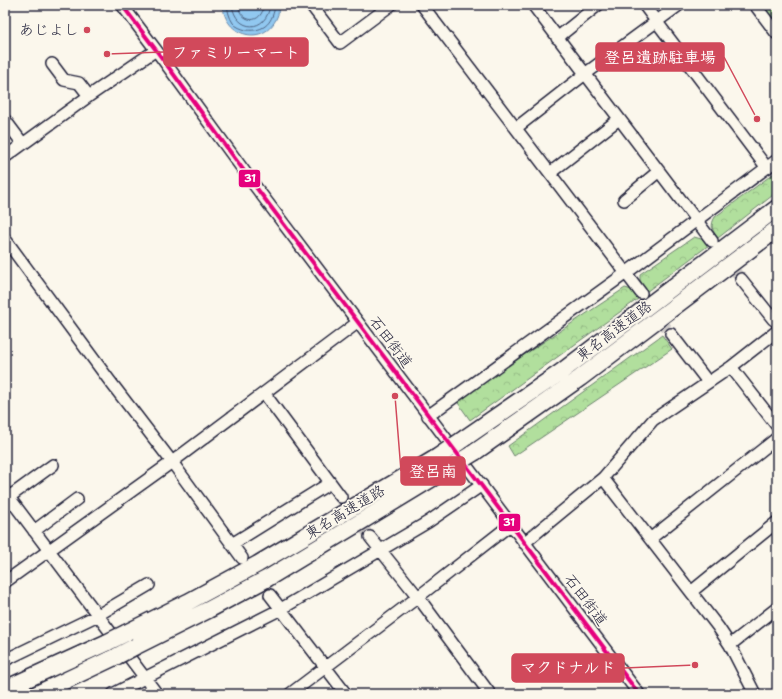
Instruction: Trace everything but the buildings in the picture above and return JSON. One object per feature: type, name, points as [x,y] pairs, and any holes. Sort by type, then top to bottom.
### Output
[{"type":"highway","name":"東名高速道路","points":[[37,694],[117,656],[268,578],[441,464],[465,438],[561,372],[777,208]]},
{"type":"highway","name":"東名高速道路","points":[[5,689],[108,642],[188,602],[441,464],[475,452],[580,378],[777,229]]},
{"type":"street","name":"石田街道","points":[[122,5],[357,323],[482,485],[510,525],[639,694]]},
{"type":"street","points":[[312,5],[340,43],[391,5]]},
{"type":"street","points":[[422,5],[641,293]]},
{"type":"street","points":[[533,5],[712,241]]},
{"type":"street","points":[[557,38],[598,5]]},
{"type":"street","points":[[644,5],[767,168]]},
{"type":"street","points":[[516,128],[585,74],[679,5]]},
{"type":"street","points":[[755,5],[777,34]]},
{"type":"street","points":[[5,157],[89,96],[156,50]]},
{"type":"street","points":[[52,64],[64,80],[79,83],[89,96]]},
{"type":"street","points":[[550,174],[619,119]]},
{"type":"street","points":[[5,120],[23,144]]},
{"type":"street","points":[[428,416],[626,273],[777,160]]},
{"type":"street","points":[[624,200],[659,171]]},
{"type":"street","points":[[5,239],[242,558]]},
{"type":"street","points":[[741,279],[777,322]]},
{"type":"street","points":[[7,576],[49,550],[172,462],[357,323]]},
{"type":"street","points":[[524,543],[603,478],[653,420],[731,367],[777,331]]},
{"type":"street","points":[[671,334],[708,382]]},
{"type":"street","points":[[731,367],[777,426]]},
{"type":"street","points":[[264,393],[341,497]]},
{"type":"street","points":[[650,539],[777,438]]},
{"type":"street","points":[[54,465],[7,495],[157,694]]},
{"type":"street","points":[[603,478],[730,645],[755,694]]},
{"type":"street","points":[[232,544],[330,483]]},
{"type":"street","points":[[113,694],[281,609],[428,522],[482,485]]},
{"type":"street","points":[[34,531],[77,499]]},
{"type":"street","points":[[691,592],[777,522]]},
{"type":"street","points":[[290,694],[326,668],[510,525]]},
{"type":"street","points":[[370,537],[418,597],[490,694]]},
{"type":"street","points":[[5,660],[98,615],[149,585]]},
{"type":"street","points":[[270,595],[346,694]]},
{"type":"street","points":[[730,645],[777,608]]},
{"type":"green space","points":[[762,5],[777,5],[777,23]]},
{"type":"green space","points":[[777,171],[777,192],[718,238],[712,228],[715,217]]},
{"type":"green space","points":[[694,237],[705,240],[709,245],[646,292],[640,280],[640,274]]},
{"type":"green space","points":[[625,288],[632,290],[638,299],[470,420],[456,400]]},
{"type":"green space","points":[[662,335],[672,349],[514,456],[508,446]]},
{"type":"water","points":[[223,5],[279,5],[278,16],[271,26],[264,32],[255,35],[246,34],[237,31],[230,25],[225,16]]},
{"type":"tunnel","points":[[726,259],[741,279]]},
{"type":"tunnel","points":[[641,293],[671,334]]},
{"type":"tunnel","points":[[341,497],[370,537]]},
{"type":"transit line","name":"31","points":[[122,5],[255,186],[639,694]]},
{"type":"place","name":"あじよし","points":[[87,30]]},
{"type":"place","name":"ファミリーマート","points":[[107,54]]},
{"type":"place","name":"登呂遺跡駐車場","points":[[757,119]]},
{"type":"place","name":"登呂南","points":[[395,396]]},
{"type":"place","name":"マクドナルド","points":[[695,665]]}]
